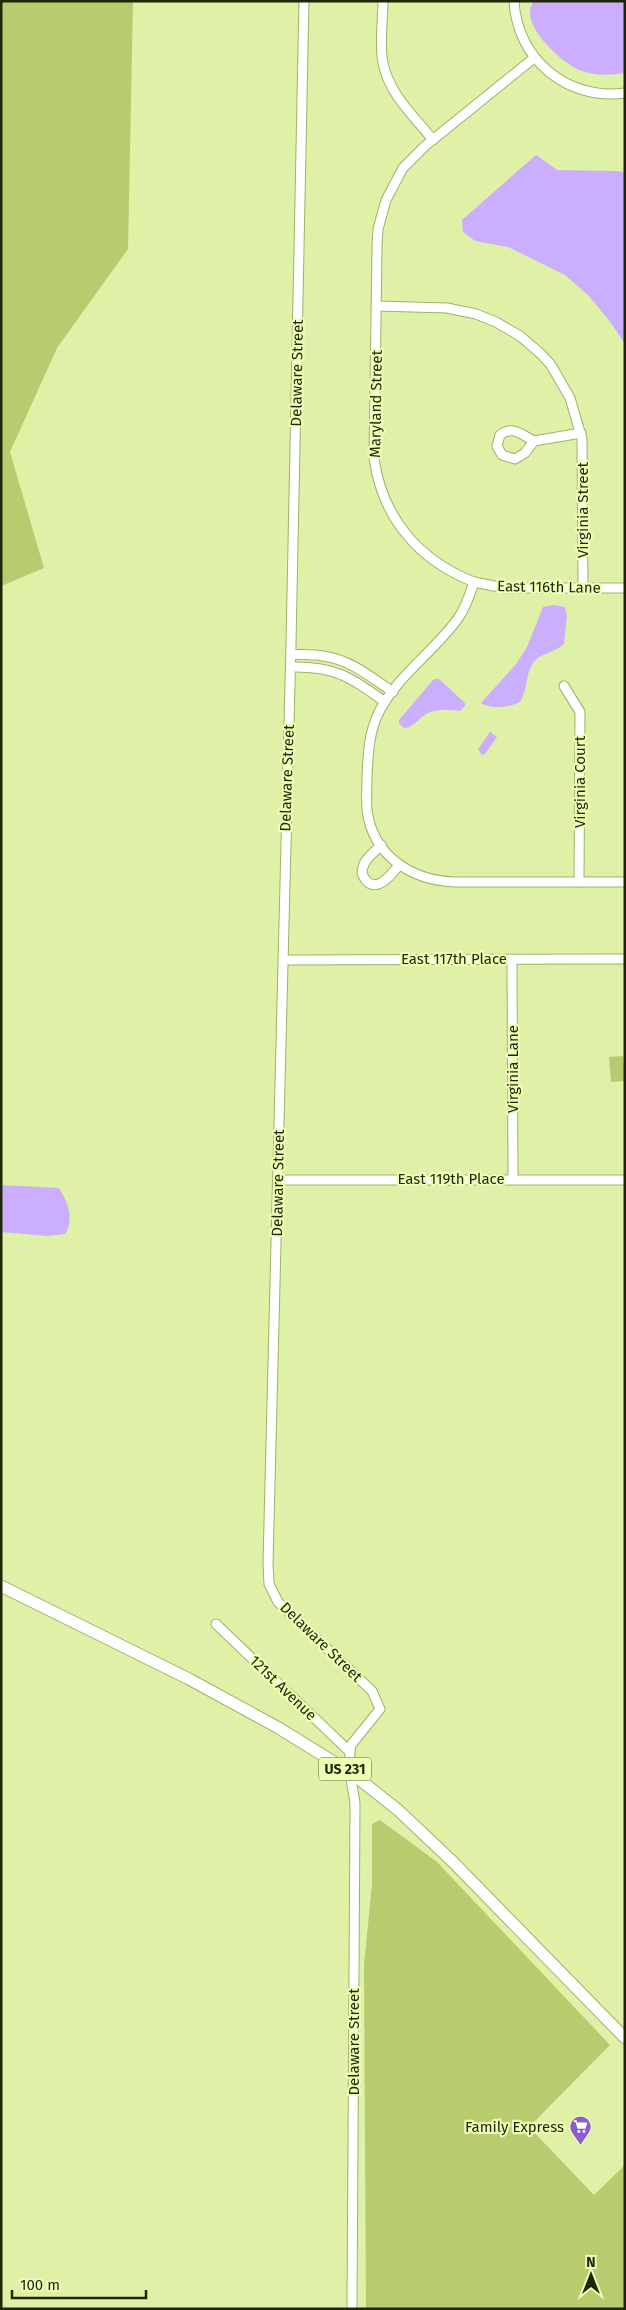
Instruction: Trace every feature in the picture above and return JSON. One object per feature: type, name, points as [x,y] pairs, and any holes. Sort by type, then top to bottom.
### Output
[{"type":"main road","name":"US 231","points":[[1,1586],[189,1679],[277,1728],[350,1772],[398,1810],[452,1860],[625,2038]]},
{"type":"street","name":"Delaware Street","points":[[304,1],[269,1584],[278,1602],[372,1690],[380,1709],[350,1745],[349,1752],[355,1803],[352,2309]]},
{"type":"street","points":[[383,1],[382,51],[386,75],[397,96],[433,140]]},
{"type":"street","points":[[514,1],[518,30],[534,58],[559,79],[578,89],[598,94],[625,93]]},
{"type":"street","name":"Maryland Street","points":[[474,582],[450,572],[421,551],[394,518],[383,497],[374,458],[378,229],[386,200],[403,168],[433,140],[534,58]]},
{"type":"street","name":"Virginia Street","points":[[377,306],[447,308],[465,311],[496,322],[520,336],[541,354],[557,375],[574,409],[581,433],[583,588]]},
{"type":"street","points":[[534,441],[581,433]]},
{"type":"street","points":[[474,582],[457,620],[393,692],[378,715],[371,736],[368,764],[367,810],[372,830],[381,845],[399,865],[416,875],[442,882],[625,882]]},
{"type":"street","name":"East 116th Lane","points":[[474,582],[504,588],[625,588]]},
{"type":"street","points":[[291,654],[324,656],[341,661],[360,670],[393,692]]},
{"type":"street","points":[[290,667],[314,667],[333,670],[352,679],[385,702]]},
{"type":"street","name":"Virginia Court","points":[[564,686],[580,712],[579,882]]},
{"type":"street","points":[[381,845],[363,866],[362,872],[366,880],[371,884],[380,884],[399,865]]},
{"type":"street","name":"East 117th Place","points":[[283,960],[625,958]]},
{"type":"street","name":"Virginia Lane","points":[[512,959],[513,1179]]},
{"type":"street","name":"East 119th Place","points":[[278,1180],[625,1180]]},
{"type":"street","name":"121st Avenue","points":[[216,1624],[349,1752]]},
{"type":"green space","points":[[1,1],[133,1],[128,249],[57,348],[10,452],[44,568],[1,586]]},
{"type":"green space","points":[[623,1056],[625,1081],[611,1082],[609,1057]]},
{"type":"green space","points":[[380,1820],[437,1862],[610,2045],[529,2127],[594,2195],[625,2165],[625,2309],[366,2309],[364,1965],[372,1884],[372,1824]]},
{"type":"shaded area","points":[[534,1],[625,1],[625,73],[593,74],[582,71],[564,60],[544,42],[536,31],[531,20],[530,10]]},
{"type":"shaded area","points":[[536,155],[557,170],[619,171],[625,173],[625,344],[589,296],[565,275],[508,247],[475,241],[463,232],[462,220]]},
{"type":"shaded area","points":[[554,605],[565,607],[567,616],[564,644],[533,663],[530,667],[523,698],[520,702],[501,707],[481,703],[516,664],[527,647],[543,607]]},
{"type":"shaded area","points":[[434,679],[439,679],[465,703],[465,706],[460,711],[432,711],[411,726],[404,728],[399,723],[399,720]]},
{"type":"shaded area","points":[[490,732],[497,737],[485,754],[482,755],[478,749]]},
{"type":"shaded area","points":[[1,1185],[59,1188],[67,1204],[70,1216],[65,1234],[47,1236],[1,1232]]},
{"type":"place","name":"Family Express","points":[[580,2146]]}]
